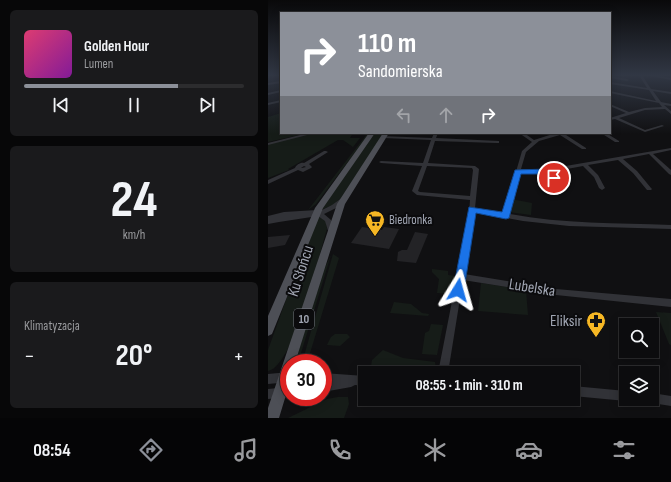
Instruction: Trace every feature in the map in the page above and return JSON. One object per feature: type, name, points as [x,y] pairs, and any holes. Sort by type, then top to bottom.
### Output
[{"type":"main road","name":"Ku Słońcu","points":[[268,330],[318,213],[329,191],[371,134]]},
{"type":"main road","name":"Ku Słońcu","points":[[293,354],[331,236],[346,195],[385,135]]},
{"type":"main road","name":"Ku Słońcu","points":[[272,418],[279,393]]},
{"type":"street","points":[[622,95],[671,105]]},
{"type":"street","points":[[654,95],[671,113]]},
{"type":"street","points":[[268,104],[280,101]]},
{"type":"street","points":[[611,105],[628,113]]},
{"type":"street","points":[[611,119],[648,108],[666,108]]},
{"type":"street","points":[[616,117],[645,131],[662,126]]},
{"type":"street","points":[[268,144],[309,134]]},
{"type":"street","points":[[436,134],[415,191],[419,194],[473,198]]},
{"type":"street","points":[[522,134],[534,142]]},
{"type":"street","points":[[506,216],[522,153],[534,142],[553,134]]},
{"type":"street","points":[[562,134],[584,148]]},
{"type":"street","points":[[605,134],[617,141]]},
{"type":"street","points":[[385,135],[497,142]]},
{"type":"street","points":[[518,172],[548,171],[671,149]]},
{"type":"street","points":[[268,182],[297,169],[307,169],[309,166],[306,164],[326,152]]},
{"type":"street","points":[[650,153],[671,173]]},
{"type":"street","points":[[620,158],[635,172],[649,189]]},
{"type":"street","points":[[381,162],[475,168],[472,209],[444,366]]},
{"type":"street","points":[[585,165],[596,176],[602,188]]},
{"type":"street","points":[[548,171],[557,185]]},
{"type":"street","name":"Ku Słońcu","points":[[331,236],[329,222],[318,213],[337,204],[346,195]]},
{"type":"street","points":[[472,209],[506,216],[580,225],[671,227]]},
{"type":"street","points":[[268,218],[284,214],[318,213]]},
{"type":"street","points":[[268,222],[318,213]]},
{"type":"street","name":"Lubelska","points":[[460,276],[556,292],[671,303]]},
{"type":"street","points":[[268,379],[280,374]]},
{"type":"street","points":[[332,378],[358,380]]},
{"type":"street","points":[[332,385],[358,381]]},
{"type":"street","points":[[580,392],[619,395]]},
{"type":"street","points":[[659,399],[671,401]]},
{"type":"shaded area","points":[[280,113],[280,134],[304,134],[268,142],[268,117]]},
{"type":"shaded area","points":[[309,134],[352,134],[350,138],[360,138],[353,147],[343,140],[338,140],[288,169],[289,170],[268,178],[268,144]]},
{"type":"shaded area","points":[[367,134],[369,134],[316,204],[308,210]]},
{"type":"shaded area","points":[[373,134],[383,134],[341,198],[333,205],[321,210]]},
{"type":"shaded area","points":[[511,199],[532,203],[531,215],[508,212]]},
{"type":"shaded area","points":[[320,217],[326,221],[327,229],[312,284],[296,331],[287,351],[285,354],[280,354],[280,362],[278,365],[268,371],[268,350],[317,218]]},
{"type":"shaded area","points":[[333,254],[339,258],[310,354],[305,354]]},
{"type":"shaded area","points":[[331,255],[301,354],[297,354],[322,274]]},
{"type":"shaded area","points":[[432,269],[448,271],[448,275],[455,276],[452,294],[437,293],[439,279],[432,272]]},
{"type":"shaded area","points":[[481,283],[526,290],[528,315],[478,311]]},
{"type":"shaded area","points":[[394,302],[411,304],[422,313],[429,314],[428,316],[390,313]]},
{"type":"shaded area","points":[[656,312],[671,313],[671,345],[669,344]]},
{"type":"shaded area","points":[[431,324],[443,325],[437,355],[422,354],[425,333],[429,331]]},
{"type":"shaded area","points":[[335,334],[347,334],[350,337],[340,346],[327,345],[331,337]]},
{"type":"shaded area","points":[[383,350],[403,358],[435,362],[436,366],[371,366],[372,360]]},
{"type":"shaded area","points":[[348,397],[349,404],[344,418],[288,418],[313,406],[332,406],[332,398]]},
{"type":"building","name":"Biedronka","points":[[362,227],[382,230],[384,227],[399,229],[389,249],[351,243]]},
{"type":"building","points":[[415,232],[428,234],[416,263],[397,261],[398,252],[407,250]]},
{"type":"building","points":[[290,235],[285,245],[268,248],[268,237]]},
{"type":"place","name":"Biedronka","points":[[375,237]]},
{"type":"place","name":"Eliksir","points":[[596,338]]},
{"type":"route","points":[[458,290],[472,209],[506,216],[518,172],[548,171],[554,178]]}]
